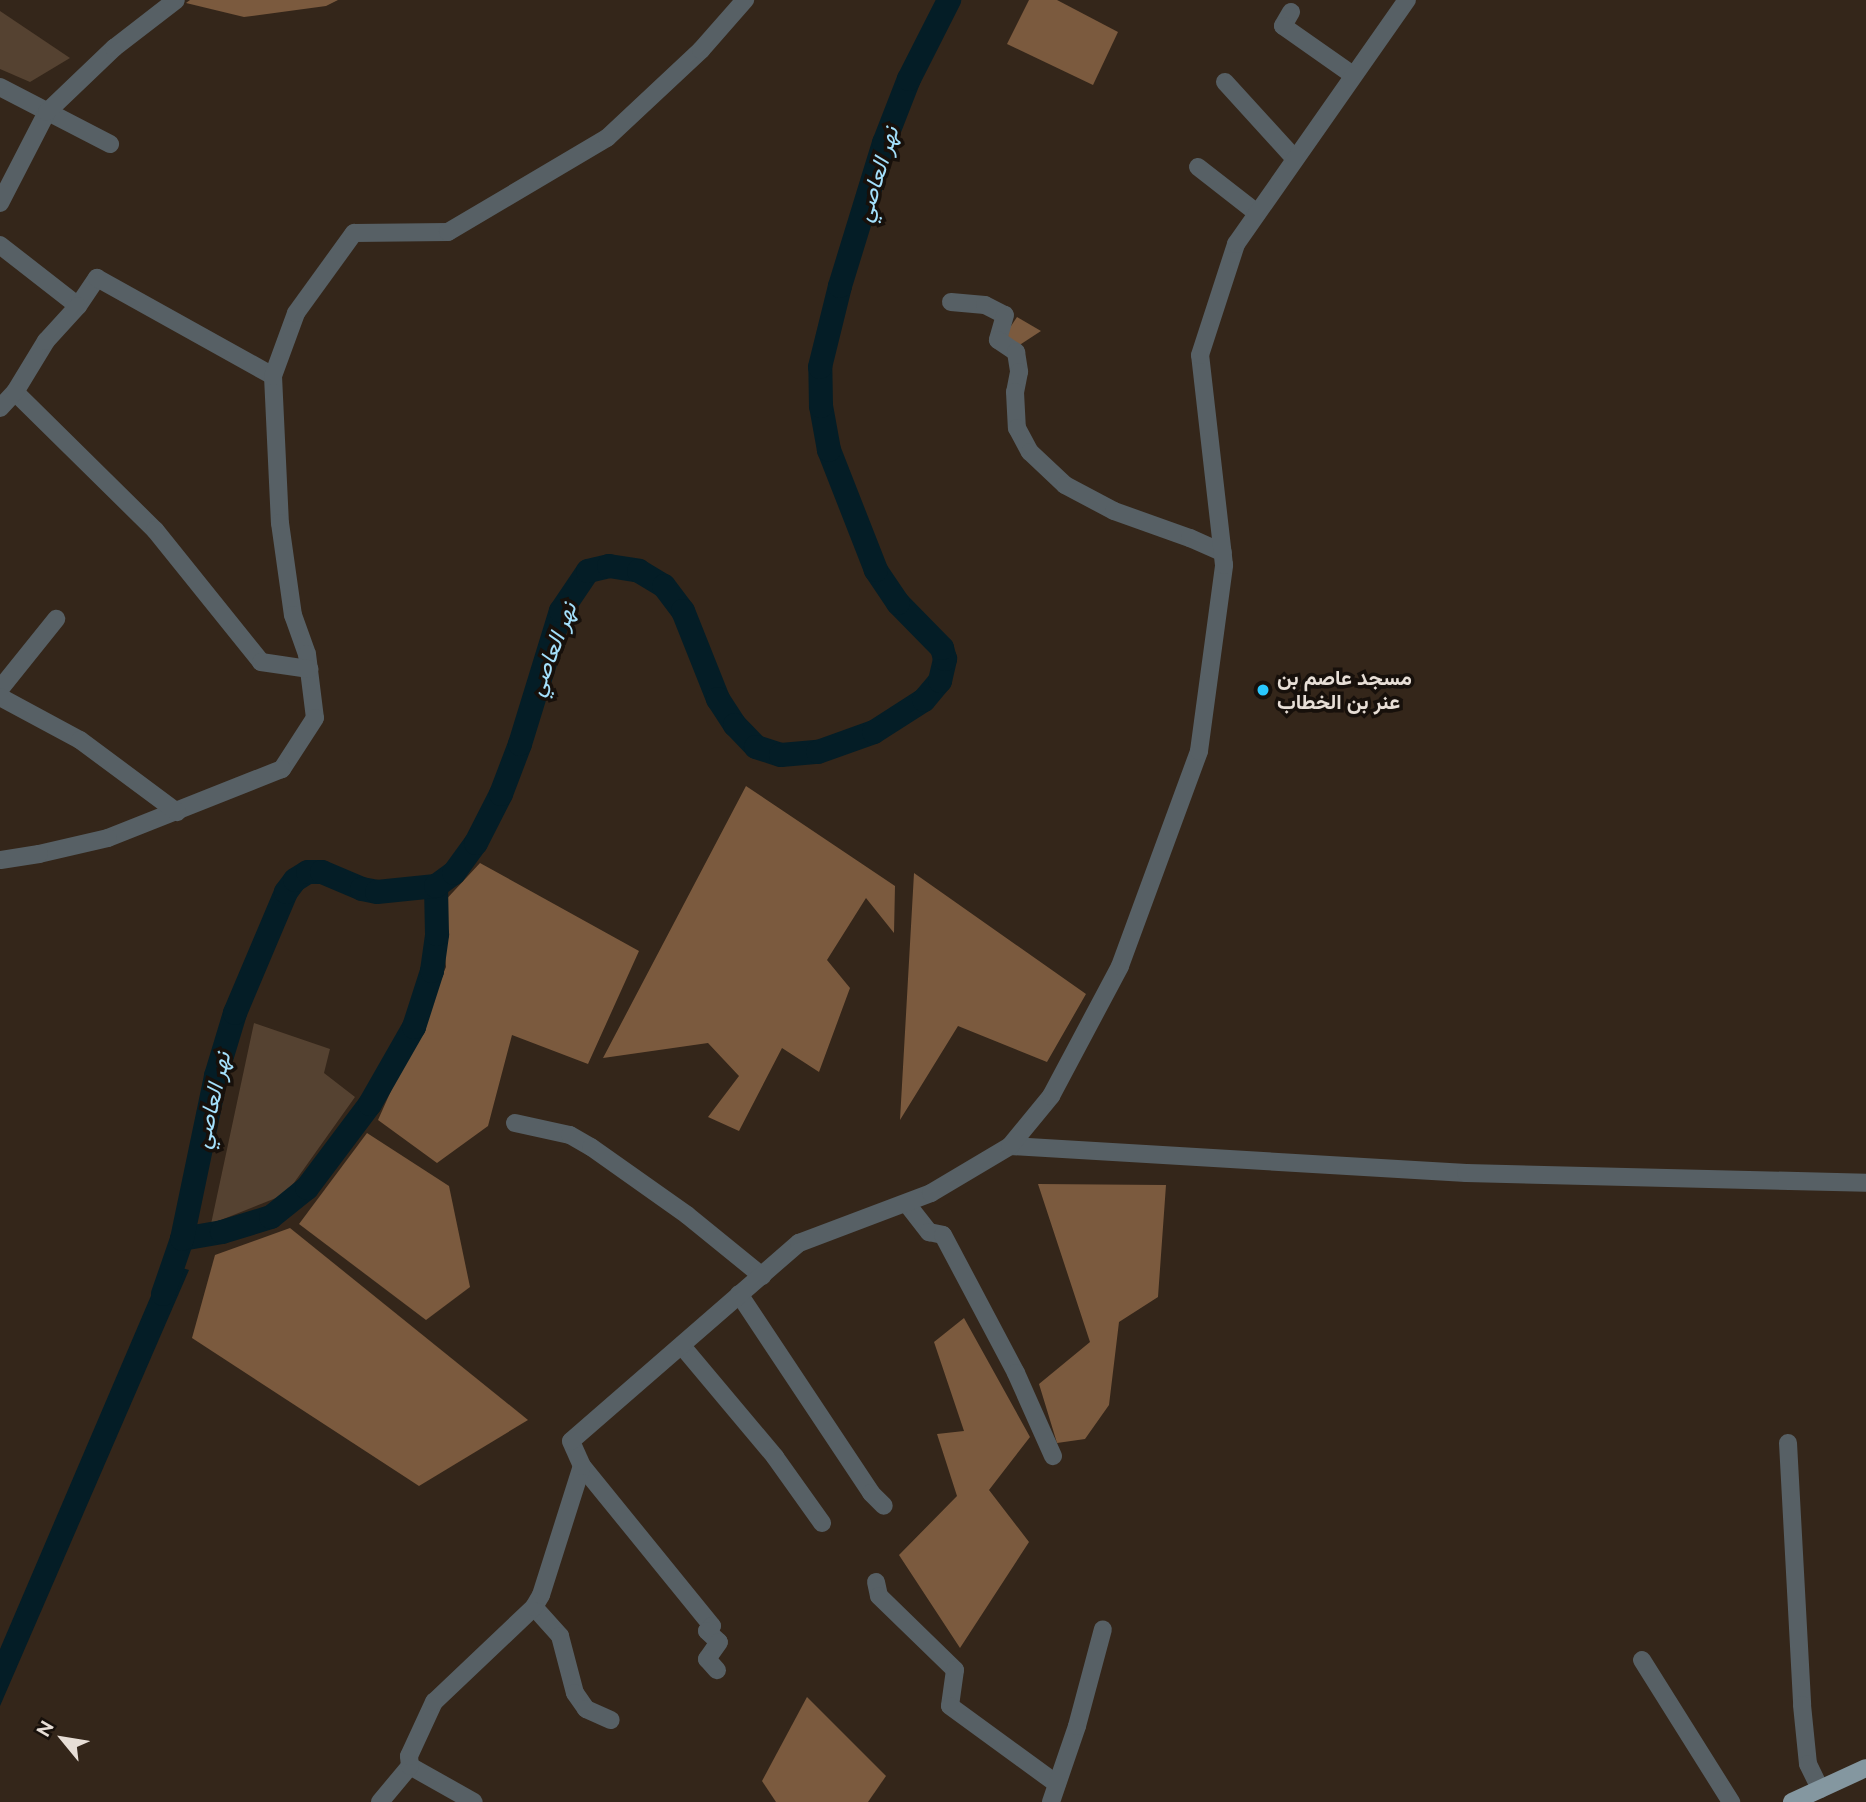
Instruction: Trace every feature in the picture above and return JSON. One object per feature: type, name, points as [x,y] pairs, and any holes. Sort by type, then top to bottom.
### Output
[{"type":"main road","points":[[1792,1802],[1866,1768]]},
{"type":"street","points":[[0,202],[47,112],[114,48],[176,0]]},
{"type":"street","points":[[0,860],[108,838],[282,769],[316,718],[307,653],[293,615],[280,523],[273,376],[296,313],[354,233],[448,232],[607,138],[692,59],[745,0]]},
{"type":"street","points":[[717,1670],[707,1659],[719,1642],[707,1631],[712,1626],[582,1466],[571,1441],[799,1242],[931,1193],[1010,1146],[1051,1096],[1120,966],[1199,751],[1224,565],[1200,355],[1236,244],[1407,0]]},
{"type":"street","points":[[1291,12],[1283,26],[1353,75]]},
{"type":"street","points":[[1226,82],[1295,159]]},
{"type":"street","points":[[0,87],[110,144]]},
{"type":"street","points":[[1198,167],[1257,213]]},
{"type":"street","points":[[0,245],[78,306]]},
{"type":"street","points":[[0,408],[15,392],[46,341],[78,306],[97,278],[273,376]]},
{"type":"street","points":[[951,302],[985,305],[1005,315],[998,340],[1016,352],[1019,372],[1014,392],[1017,428],[1030,452],[1065,485],[1114,511],[1190,538],[1223,553]]},
{"type":"street","points":[[15,392],[155,530],[261,662],[309,670]]},
{"type":"street","points":[[0,690],[56,618]]},
{"type":"street","points":[[0,697],[80,740],[177,812]]},
{"type":"street","points":[[515,1123],[570,1135],[591,1147],[687,1215],[762,1276]]},
{"type":"street","points":[[1010,1146],[1465,1173],[1866,1183]]},
{"type":"street","points":[[907,1203],[929,1232],[943,1236],[1016,1373],[1053,1456]]},
{"type":"street","points":[[739,1294],[871,1493],[884,1506]]},
{"type":"street","points":[[682,1346],[775,1457],[822,1522]]},
{"type":"street","points":[[1788,1443],[1802,1705],[1808,1764],[1820,1789]]},
{"type":"street","points":[[380,1802],[410,1766],[409,1756],[433,1702],[534,1606],[541,1595],[582,1466]]},
{"type":"street","points":[[876,1582],[879,1596],[955,1670],[950,1706],[1057,1784]]},
{"type":"street","points":[[534,1606],[560,1636],[575,1693],[586,1709],[611,1720]]},
{"type":"street","points":[[1051,1802],[1077,1726],[1103,1629]]},
{"type":"street","points":[[1642,1660],[1731,1802]]},
{"type":"street","points":[[410,1766],[474,1802]]},
{"type":"shaded area","points":[[190,0],[338,0],[326,6],[244,17],[186,3]]},
{"type":"shaded area","points":[[1029,0],[1057,0],[1118,32],[1093,85],[1007,44]]},
{"type":"shaded area","points":[[0,11],[70,58],[30,82],[0,69]]},
{"type":"shaded area","points":[[1017,317],[1041,331],[1018,346],[1003,338]]},
{"type":"shaded area","points":[[746,786],[895,886],[894,933],[866,898],[827,960],[850,988],[819,1072],[782,1048],[739,1131],[708,1117],[739,1076],[708,1043],[603,1058]]},
{"type":"shaded area","points":[[480,863],[639,951],[588,1064],[512,1035],[488,1126],[437,1163],[378,1120],[446,967],[441,905]]},
{"type":"shaded area","points":[[914,873],[1086,994],[1047,1062],[958,1026],[900,1120]]},
{"type":"shaded area","points":[[254,1023],[330,1049],[324,1073],[355,1097],[286,1194],[211,1224]]},
{"type":"shaded area","points":[[367,1133],[449,1186],[470,1287],[426,1320],[299,1224]]},
{"type":"shaded area","points":[[1038,1184],[1166,1185],[1158,1297],[1119,1322],[1109,1405],[1085,1439],[1057,1443],[1039,1384],[1090,1342]]},
{"type":"shaded area","points":[[290,1228],[528,1420],[419,1486],[192,1338],[215,1255]]},
{"type":"shaded area","points":[[964,1318],[1030,1437],[989,1490],[1029,1542],[960,1648],[899,1555],[957,1496],[937,1434],[964,1431],[934,1342]]},
{"type":"shaded area","points":[[807,1697],[886,1776],[868,1802],[776,1802],[762,1781]]},
{"type":"water","points":[[165,1263],[189,1270],[0,1706],[0,1649]]},
{"type":"waterway","name":"نهر العاصي","points":[[163,1294],[182,1239],[216,1076],[235,1013],[286,892],[295,880],[308,872],[322,872],[362,889],[377,892],[436,886],[454,873],[476,843],[501,794],[520,744],[561,611],[588,571],[609,566],[639,571],[664,586],[683,611],[718,699],[735,725],[756,747],[781,755],[818,752],[874,732],[924,700],[940,681],[945,659],[942,648],[898,603],[876,570],[829,450],[821,406],[820,367],[840,286],[884,143],[909,79],[949,0]]},
{"type":"waterway","points":[[182,1239],[222,1232],[271,1217],[307,1188],[370,1104],[414,1027],[432,971],[437,934],[436,886]]},
{"type":"place","name":"مسجد عاصم بن عنر بن الخطاب","points":[[1263,690]]}]
